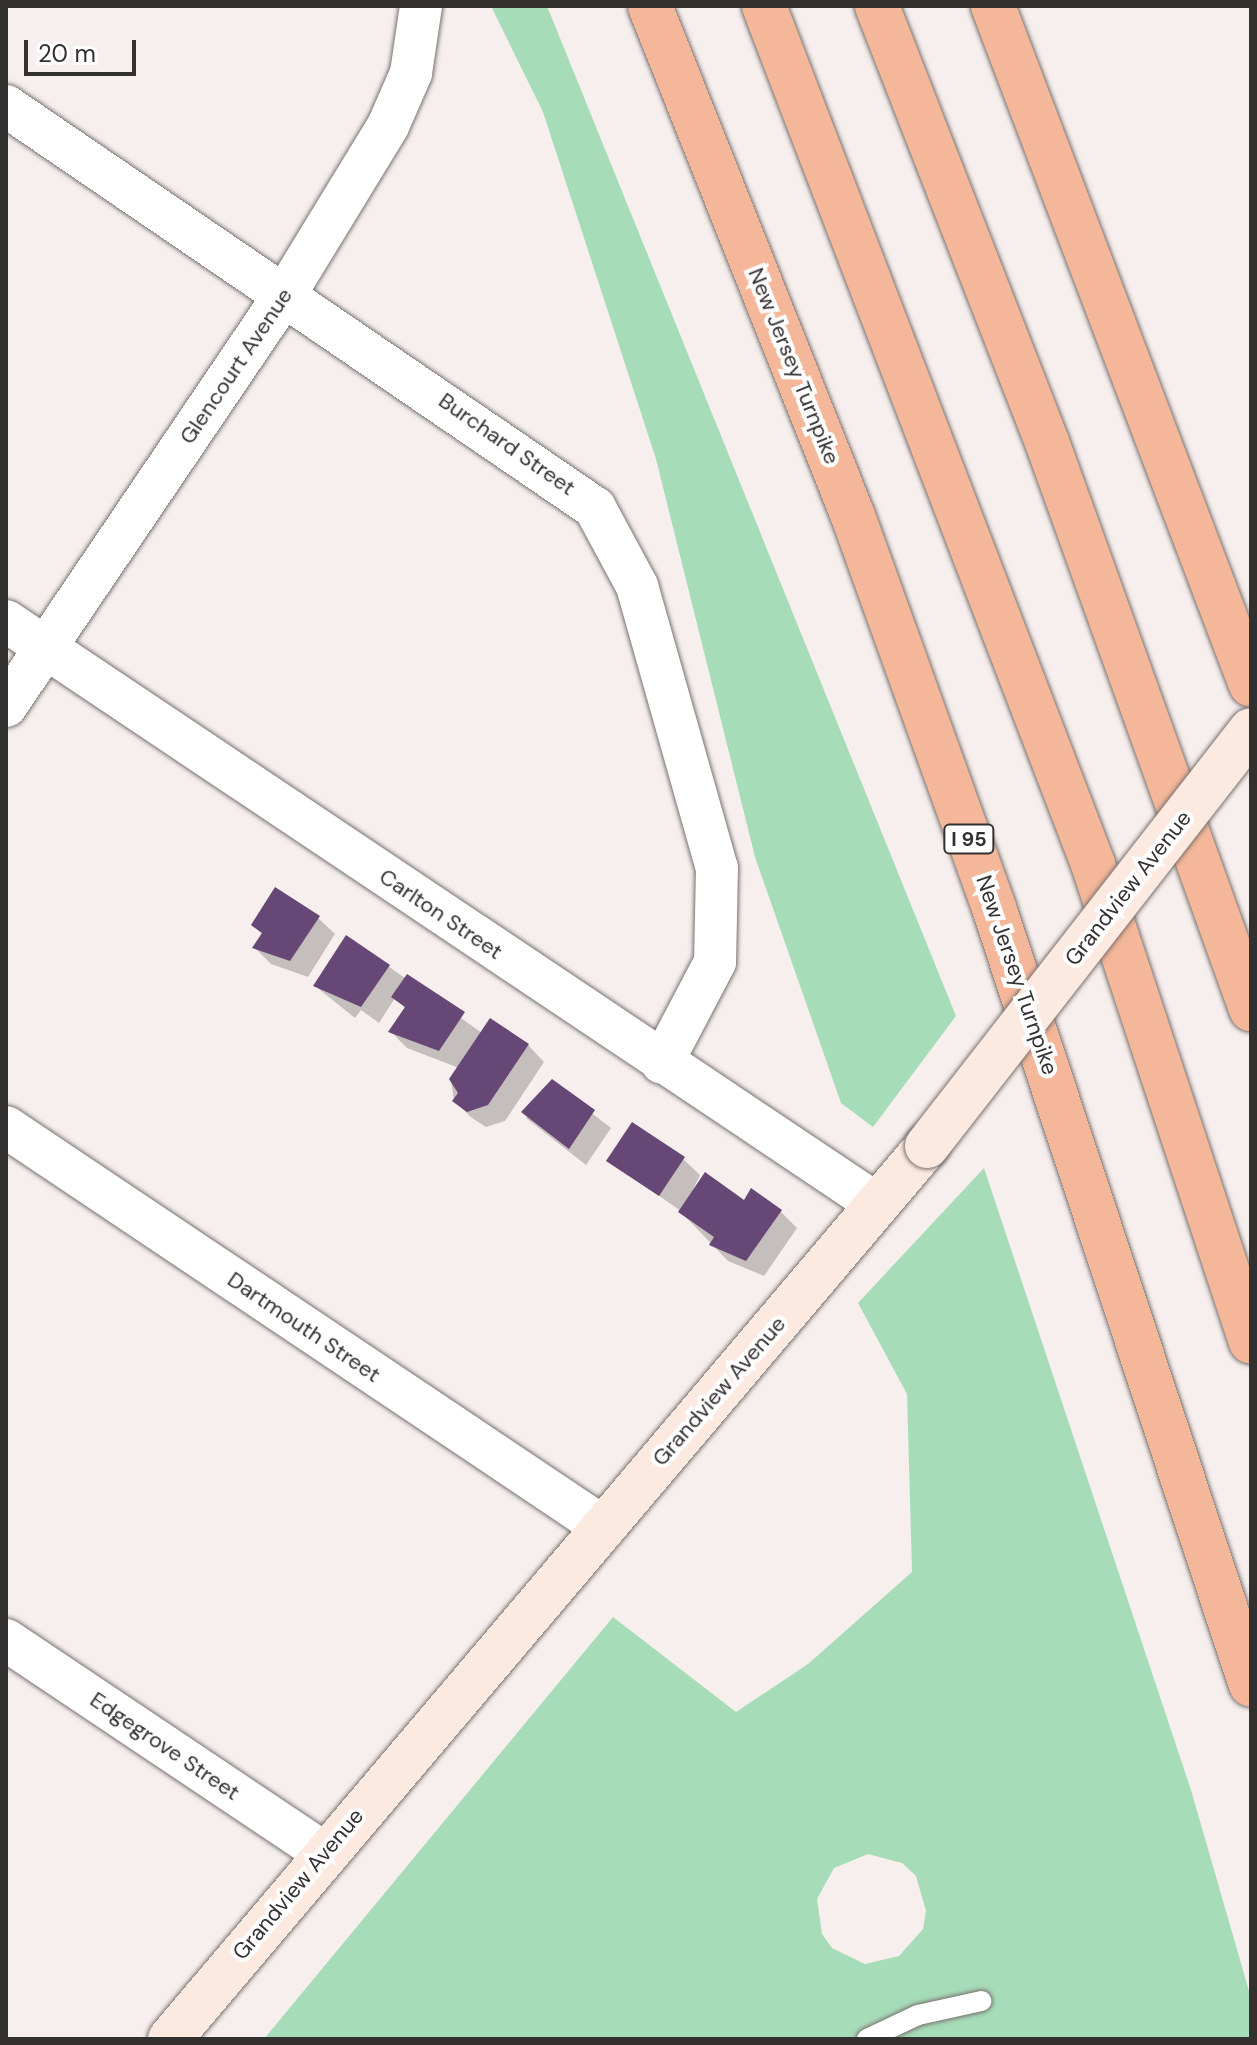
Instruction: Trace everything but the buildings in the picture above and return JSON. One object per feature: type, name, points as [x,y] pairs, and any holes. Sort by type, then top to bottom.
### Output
[{"type":"highway","name":"New Jersey Turnpike","points":[[650,6],[853,516],[989,893],[1251,1685]]},
{"type":"highway","points":[[764,6],[1093,864],[1251,1342]]},
{"type":"highway","points":[[877,6],[1053,457],[1251,1009]]},
{"type":"highway","points":[[993,6],[1251,685]]},
{"type":"street","name":"Glencourt Avenue","points":[[6,706],[286,293],[388,126],[411,73],[421,6]]},
{"type":"street","name":"Burchard Street","points":[[6,106],[567,483],[618,544],[717,868],[715,962],[662,1063]]},
{"type":"street","name":"Carlton Street","points":[[6,621],[878,1205]]},
{"type":"street","name":"Grandview Avenue","points":[[170,2039],[323,1852],[927,1146],[1251,730]]},
{"type":"street","name":"Dartmouth Street","points":[[6,1127],[603,1527]]},
{"type":"street","name":"Edgegrove Street","points":[[6,1640],[323,1852]]},
{"type":"lane","points":[[867,2039],[918,2015],[981,2001]]},
{"type":"green space","points":[[491,6],[547,6],[956,1016],[873,1127],[841,1103],[755,857],[656,459],[543,112]]},
{"type":"green space","points":[[984,1168],[1191,1790],[1251,1998],[1251,2039],[264,2039],[613,1617],[736,1712],[808,1664],[912,1572],[907,1394],[858,1303]],"holes":[[[868,1854],[902,1863],[916,1876],[926,1911],[923,1929],[899,1956],[865,1964],[832,1948],[822,1934],[817,1899],[834,1868]]]}]
